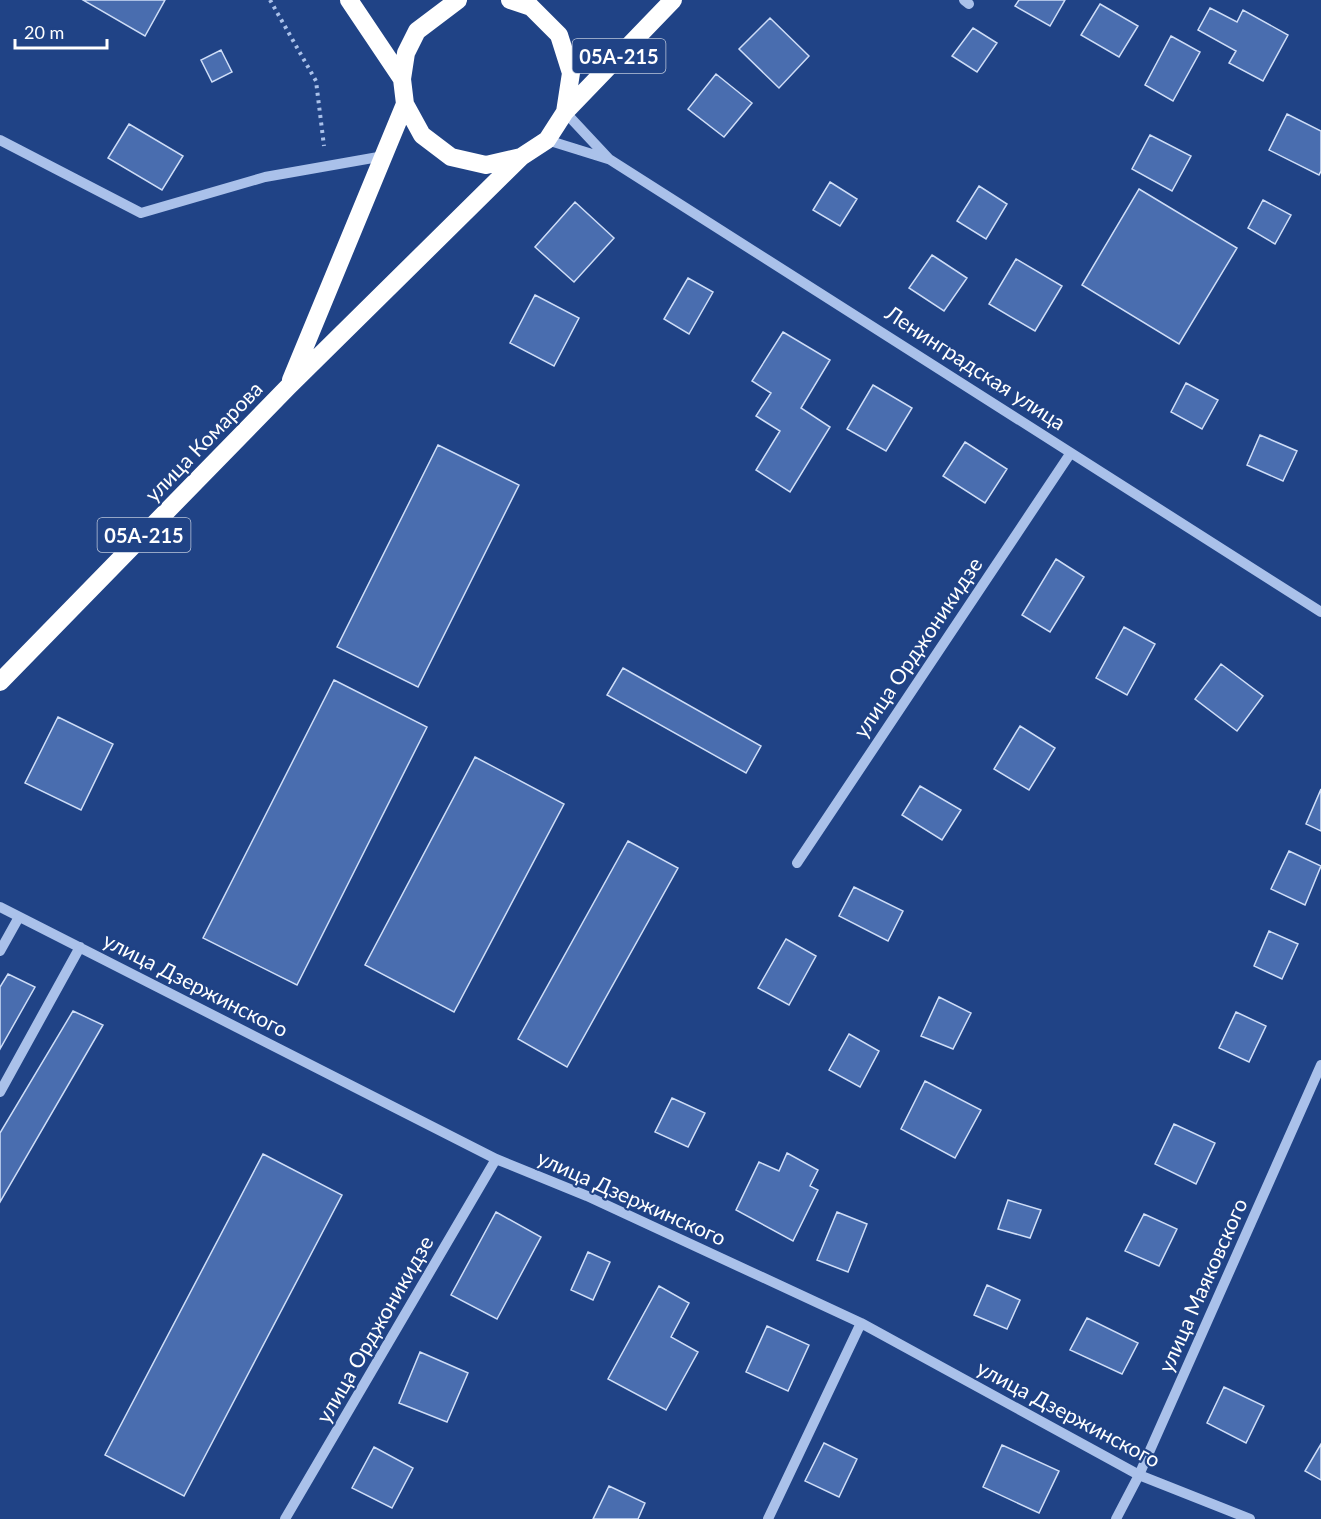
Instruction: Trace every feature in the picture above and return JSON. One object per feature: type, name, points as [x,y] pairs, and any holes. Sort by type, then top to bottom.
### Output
[{"type":"highway","points":[[349,0],[402,79]]},
{"type":"highway","name":"05А-215","points":[[405,104],[402,79],[406,53],[417,31],[457,0]]},
{"type":"highway","points":[[510,0],[531,7],[559,35],[572,73],[565,112]]},
{"type":"highway","points":[[531,7],[548,0]]},
{"type":"highway","name":"05А-215","points":[[521,157],[547,140],[565,112],[673,0]]},
{"type":"highway","points":[[405,104],[422,135],[451,157],[486,165],[521,157]]},
{"type":"highway","name":"улица Комарова","points":[[288,387],[405,104]]},
{"type":"highway","name":"улица Комарова","points":[[0,682],[288,387],[521,157]]},
{"type":"street","name":"Ленинградская улица","points":[[565,112],[609,159],[1321,612]]},
{"type":"street","points":[[0,140],[141,213],[265,177],[384,156]]},
{"type":"street","name":"Ленинградская улица","points":[[547,140],[609,159]]},
{"type":"street","name":"улица Орджоникидзе","points":[[797,863],[1070,454]]},
{"type":"street","name":"улица Дзержинского","points":[[0,907],[496,1159],[587,1196],[861,1323],[1139,1475],[1250,1519]]},
{"type":"street","points":[[0,951],[19,917]]},
{"type":"street","points":[[0,1092],[80,947]]},
{"type":"street","name":"улица Маяковского","points":[[1116,1519],[1139,1475],[1321,1065]]},
{"type":"street","name":"улица Орджоникидзе","points":[[285,1519],[496,1159]]},
{"type":"street","points":[[768,1519],[861,1323]]},
{"type":"path","points":[[270,0],[316,81],[326,166]]},
{"type":"building","points":[[83,0],[165,0],[145,36]]},
{"type":"building","points":[[1019,0],[1065,0],[1050,26],[1015,6]]},
{"type":"building","points":[[1100,4],[1138,26],[1119,57],[1081,35]]},
{"type":"building","points":[[1210,8],[1237,22],[1243,10],[1288,35],[1263,81],[1229,63],[1236,51],[1198,30]]},
{"type":"building","points":[[770,18],[809,56],[779,88],[739,49]]},
{"type":"building","points":[[973,28],[997,43],[977,72],[952,56]]},
{"type":"building","points":[[1171,36],[1200,52],[1173,101],[1145,85]]},
{"type":"building","points":[[221,50],[232,72],[212,82],[201,60]]},
{"type":"building","points":[[716,74],[752,103],[724,137],[688,109]]},
{"type":"building","points":[[1287,114],[1321,131],[1321,171],[1319,175],[1269,150]]},
{"type":"building","points":[[129,124],[183,156],[162,190],[108,158]]},
{"type":"building","points":[[1150,135],[1191,156],[1172,191],[1132,169]]},
{"type":"building","points":[[830,182],[857,199],[840,226],[813,210]]},
{"type":"building","points":[[979,186],[1007,204],[986,239],[957,221]]},
{"type":"building","points":[[1139,189],[1237,248],[1179,344],[1082,285]]},
{"type":"building","points":[[1263,200],[1291,215],[1275,244],[1248,228]]},
{"type":"building","points":[[575,202],[614,238],[574,282],[535,247]]},
{"type":"building","points":[[932,255],[967,278],[944,311],[909,288]]},
{"type":"building","points":[[1016,259],[1062,286],[1035,331],[989,304]]},
{"type":"building","points":[[688,278],[713,292],[689,334],[664,319]]},
{"type":"building","points":[[535,295],[579,318],[554,366],[510,343]]},
{"type":"building","points":[[783,332],[830,360],[801,408],[830,427],[790,492],[756,470],[780,431],[756,416],[771,393],[752,381]]},
{"type":"building","points":[[1186,383],[1218,400],[1202,429],[1171,412]]},
{"type":"building","points":[[873,385],[912,408],[886,451],[847,429]]},
{"type":"building","points":[[1260,435],[1297,451],[1283,481],[1247,465]]},
{"type":"building","points":[[965,442],[1007,469],[985,503],[943,476]]},
{"type":"building","points":[[438,445],[519,485],[418,687],[337,647]]},
{"type":"building","points":[[1056,559],[1084,577],[1050,632],[1022,615]]},
{"type":"building","points":[[1124,627],[1155,644],[1127,695],[1096,678]]},
{"type":"building","points":[[1221,664],[1263,696],[1237,731],[1195,699]]},
{"type":"building","points":[[623,668],[761,746],[746,773],[607,695]]},
{"type":"building","points":[[334,680],[427,727],[297,985],[203,938]]},
{"type":"building","points":[[58,717],[113,744],[81,810],[25,783]]},
{"type":"building","points":[[1020,726],[1055,748],[1029,790],[994,769]]},
{"type":"building","points":[[475,757],[564,804],[454,1012],[365,965]]},
{"type":"building","points":[[920,786],[961,810],[942,840],[902,815]]},
{"type":"building","points":[[1321,789],[1321,831],[1306,824]]},
{"type":"building","points":[[628,841],[678,868],[567,1067],[518,1039]]},
{"type":"building","points":[[1289,851],[1321,866],[1305,905],[1271,889]]},
{"type":"building","points":[[854,887],[903,911],[888,941],[839,916]]},
{"type":"building","points":[[1269,931],[1298,944],[1282,979],[1254,966]]},
{"type":"building","points":[[786,939],[816,956],[789,1005],[758,988]]},
{"type":"building","points":[[8,974],[35,987],[0,1049],[0,987]]},
{"type":"building","points":[[939,997],[971,1013],[953,1049],[921,1036]]},
{"type":"building","points":[[73,1011],[103,1025],[0,1202],[0,1133]]},
{"type":"building","points":[[1236,1012],[1266,1026],[1249,1062],[1219,1048]]},
{"type":"building","points":[[849,1034],[879,1051],[860,1087],[829,1070]]},
{"type":"building","points":[[925,1081],[981,1110],[955,1158],[901,1129]]},
{"type":"building","points":[[672,1098],[705,1113],[688,1147],[655,1132]]},
{"type":"building","points":[[1174,1124],[1215,1143],[1196,1184],[1155,1164]]},
{"type":"building","points":[[787,1153],[818,1170],[810,1186],[818,1190],[793,1241],[736,1210],[759,1162],[779,1171]]},
{"type":"building","points":[[263,1154],[342,1195],[184,1496],[105,1455]]},
{"type":"building","points":[[1008,1200],[1041,1210],[1030,1238],[998,1229]]},
{"type":"building","points":[[496,1212],[541,1237],[497,1319],[451,1295]]},
{"type":"building","points":[[837,1212],[867,1224],[848,1272],[817,1260]]},
{"type":"building","points":[[1144,1214],[1177,1229],[1159,1266],[1125,1251]]},
{"type":"building","points":[[588,1252],[610,1262],[593,1300],[571,1290]]},
{"type":"building","points":[[987,1285],[1020,1300],[1007,1329],[974,1315]]},
{"type":"building","points":[[659,1286],[689,1303],[671,1337],[698,1352],[666,1410],[608,1379]]},
{"type":"building","points":[[1087,1318],[1138,1343],[1122,1374],[1070,1350]]},
{"type":"building","points":[[767,1326],[809,1345],[788,1391],[746,1372]]},
{"type":"building","points":[[420,1352],[468,1373],[447,1422],[399,1403]]},
{"type":"building","points":[[1224,1387],[1264,1406],[1246,1443],[1207,1423]]},
{"type":"building","points":[[824,1443],[857,1459],[839,1497],[805,1481]]},
{"type":"building","points":[[1321,1444],[1321,1480],[1305,1471]]},
{"type":"building","points":[[1002,1445],[1059,1471],[1039,1513],[983,1487]]},
{"type":"building","points":[[374,1447],[413,1468],[392,1508],[352,1488]]},
{"type":"building","points":[[609,1486],[645,1503],[638,1519],[593,1519]]}]
